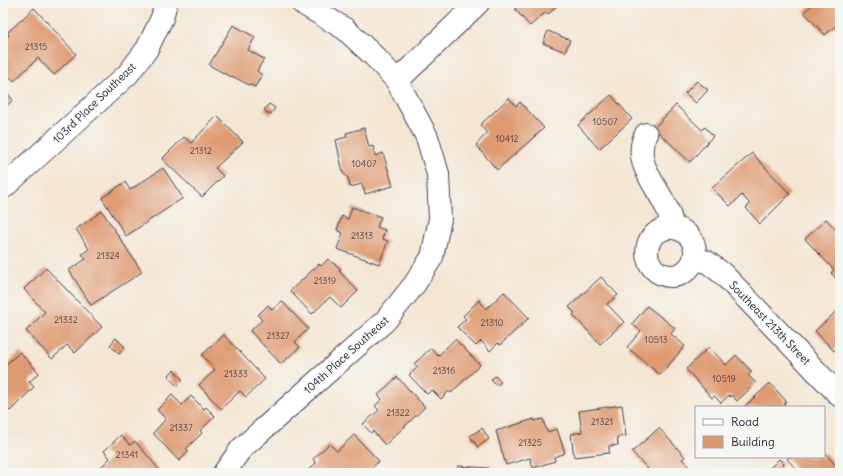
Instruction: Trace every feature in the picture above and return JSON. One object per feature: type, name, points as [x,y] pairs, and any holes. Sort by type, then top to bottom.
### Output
[{"type":"street","name":"103rd Place Southeast","points":[[3,188],[128,74],[148,49],[162,18],[166,3]]},
{"type":"street","name":"104th Place Southeast","points":[[224,473],[240,449],[385,321],[414,286],[432,257],[440,220],[438,174],[427,137],[397,81],[375,57],[345,29],[302,3]]},
{"type":"street","points":[[397,81],[478,3]]},
{"type":"street","points":[[646,134],[642,141],[641,151],[643,164],[651,182],[668,210],[672,227]]},
{"type":"street","points":[[672,227],[679,228],[691,237],[694,243],[695,258],[686,272],[674,276],[661,274],[649,263],[647,246],[650,239],[656,232],[663,228],[672,227]]},
{"type":"street","name":"Southeast 213th Street","points":[[695,258],[707,262],[723,274],[840,396]]},
{"type":"building","points":[[522,3],[560,3],[548,14],[546,12],[530,26],[515,9]]},
{"type":"building","points":[[810,3],[840,3],[840,22],[825,35],[804,12],[812,5]]},
{"type":"building","points":[[34,8],[76,54],[54,75],[38,58],[14,81],[3,70],[3,40],[9,35],[7,33]]},
{"type":"building","points":[[233,25],[255,37],[248,50],[264,59],[257,71],[262,75],[255,87],[232,76],[231,77],[209,65]]},
{"type":"building","points":[[548,31],[570,40],[565,52],[543,43]]},
{"type":"building","points":[[697,81],[708,90],[696,103],[685,93]]},
{"type":"building","points":[[3,89],[13,100],[3,109]]},
{"type":"building","points":[[611,95],[632,119],[599,149],[578,125]]},
{"type":"building","points":[[509,98],[516,106],[520,102],[544,128],[497,170],[476,145],[487,133],[480,125]]},
{"type":"building","points":[[269,104],[275,108],[270,115],[264,110]]},
{"type":"building","points":[[676,105],[702,130],[705,127],[713,136],[690,162],[654,128]]},
{"type":"building","points":[[217,116],[243,142],[215,168],[223,176],[202,197],[162,159],[184,137],[191,143]]},
{"type":"building","points":[[364,128],[369,147],[373,146],[375,156],[383,153],[393,186],[365,194],[362,184],[350,187],[348,178],[343,173],[336,140],[347,137],[346,133]]},
{"type":"building","points":[[752,153],[790,194],[760,224],[746,208],[750,204],[742,195],[730,206],[712,188]]},
{"type":"building","points":[[163,168],[183,198],[126,236],[102,198],[125,182],[130,190]]},
{"type":"building","points":[[352,207],[381,217],[377,227],[385,230],[382,239],[388,241],[379,264],[337,249],[343,233],[337,230],[342,216],[348,219]]},
{"type":"building","points":[[102,211],[142,272],[91,305],[69,270],[86,259],[82,254],[89,249],[76,229]]},
{"type":"building","points":[[826,219],[840,234],[840,283],[831,273],[834,270],[805,239]]},
{"type":"building","points":[[328,259],[341,269],[339,271],[358,291],[341,308],[330,297],[312,314],[290,291],[319,264],[321,266]]},
{"type":"building","points":[[46,268],[102,327],[75,353],[67,345],[52,359],[26,331],[45,312],[24,289]]},
{"type":"building","points":[[601,277],[618,295],[607,304],[624,322],[600,344],[573,315],[575,313],[569,307]]},
{"type":"building","points":[[504,292],[529,318],[500,345],[498,343],[490,351],[481,341],[476,346],[457,327],[466,319],[463,316],[479,300],[486,309]]},
{"type":"building","points":[[282,301],[308,329],[295,342],[300,347],[281,364],[250,331],[262,320],[258,315],[268,305],[272,310]]},
{"type":"building","points":[[647,306],[675,328],[671,334],[685,346],[660,375],[627,347],[641,331],[632,324]]},
{"type":"building","points":[[840,308],[840,345],[834,351],[815,331]]},
{"type":"building","points":[[224,335],[265,379],[246,397],[240,391],[221,409],[199,385],[215,370],[202,355]]},
{"type":"building","points":[[116,338],[125,347],[119,354],[110,345]]},
{"type":"building","points":[[455,339],[480,365],[451,393],[449,391],[441,399],[432,390],[427,394],[409,375],[418,367],[414,364],[431,348],[438,356]]},
{"type":"building","points":[[709,347],[726,365],[736,355],[752,372],[748,375],[756,383],[737,401],[732,395],[730,397],[729,395],[721,403],[714,396],[712,398],[686,369]]},
{"type":"building","points":[[20,352],[39,373],[29,382],[34,387],[10,411],[4,404],[3,406],[3,367]]},
{"type":"building","points":[[174,370],[183,380],[177,386],[168,376]]},
{"type":"building","points":[[495,376],[501,382],[497,386],[491,380]]},
{"type":"building","points":[[397,377],[425,407],[385,445],[373,431],[371,433],[363,424],[379,410],[375,406],[382,399],[378,395]]},
{"type":"building","points":[[770,383],[786,401],[784,404],[786,406],[745,406]]},
{"type":"building","points":[[172,395],[182,405],[191,396],[204,409],[206,407],[215,416],[200,431],[202,433],[186,449],[189,451],[179,461],[153,433],[166,419],[157,410]]},
{"type":"building","points":[[622,405],[626,436],[617,437],[618,445],[609,446],[609,453],[574,457],[571,434],[582,432],[579,411]]},
{"type":"building","points":[[534,419],[534,421],[543,419],[547,432],[557,429],[565,453],[554,457],[555,461],[533,468],[530,458],[506,465],[496,431]]},
{"type":"building","points":[[482,428],[489,439],[478,447],[470,436]]},
{"type":"building","points":[[659,428],[685,457],[682,459],[689,467],[682,473],[644,473],[648,469],[632,452]]},
{"type":"building","points":[[121,435],[130,445],[135,441],[162,473],[95,473],[110,458],[104,451]]},
{"type":"building","points":[[354,435],[379,461],[366,473],[311,473],[308,470],[316,463],[313,459],[329,444],[337,451]]},
{"type":"building","points":[[825,453],[840,470],[840,473],[796,473],[798,471],[787,459],[825,458]]},
{"type":"building","points":[[779,459],[784,464],[775,473],[771,473],[768,470]]},
{"type":"building","points":[[458,466],[489,468],[489,473],[457,473]]}]
